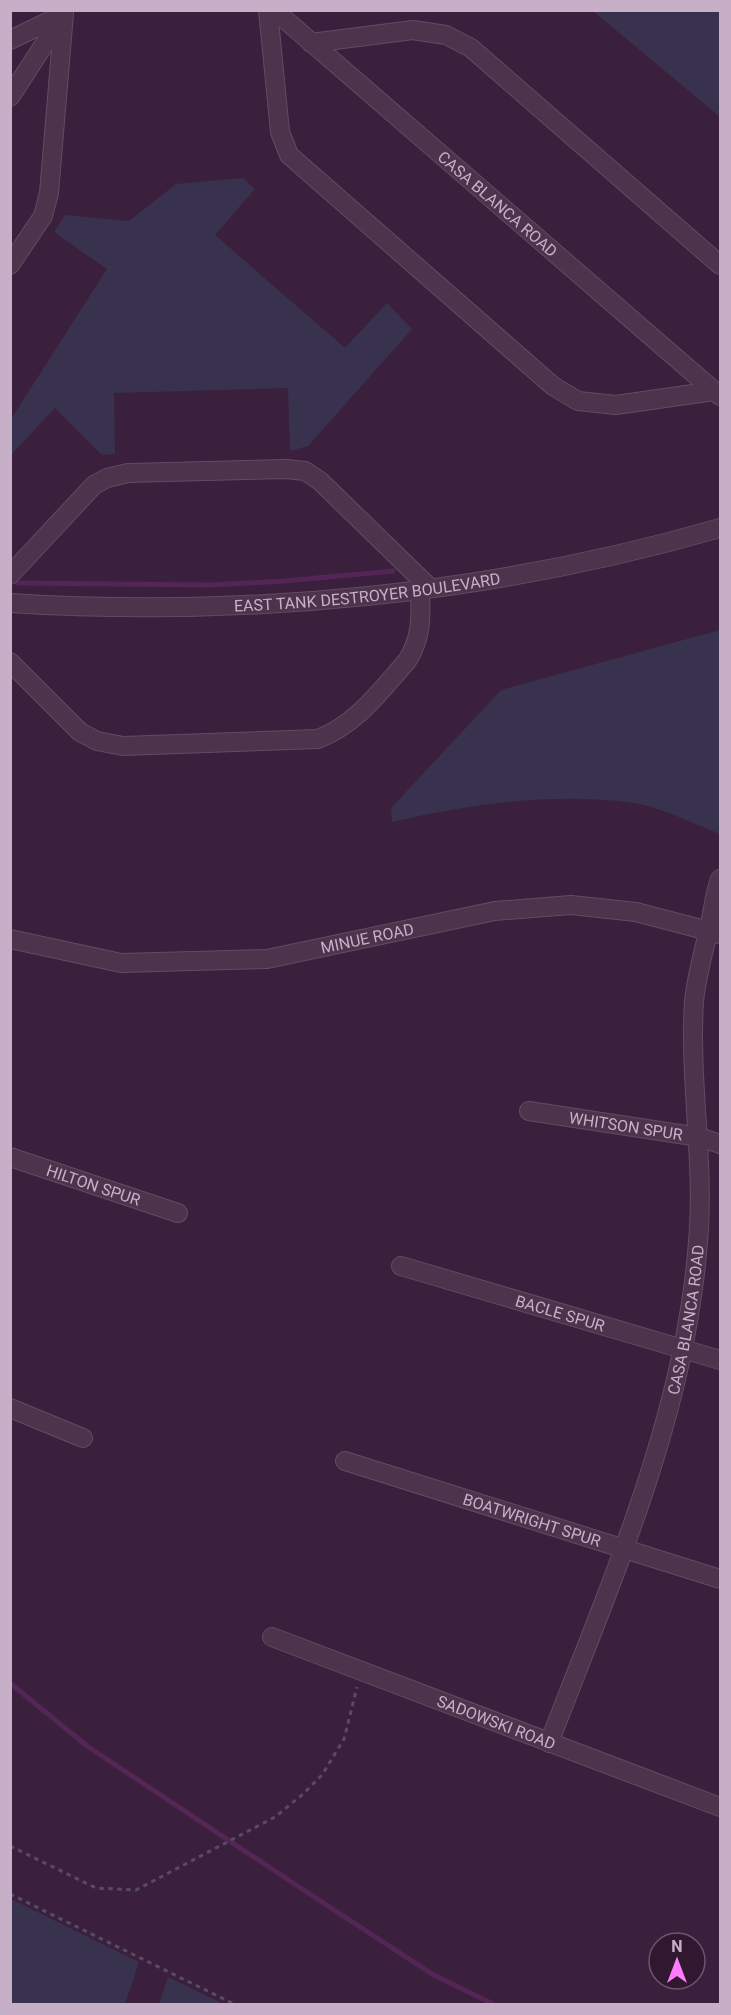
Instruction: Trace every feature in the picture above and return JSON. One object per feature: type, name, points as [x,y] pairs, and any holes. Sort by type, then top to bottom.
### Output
[{"type":"street","points":[[268,10],[280,132],[289,155],[553,386],[579,401],[616,405],[717,393]]},
{"type":"street","name":"CASA BLANCA ROAD","points":[[274,10],[717,393]]},
{"type":"street","points":[[10,40],[65,12]]},
{"type":"street","points":[[10,97],[65,12]]},
{"type":"street","points":[[10,265],[43,216],[49,193],[65,12]]},
{"type":"street","points":[[311,42],[413,30],[446,35],[471,48],[720,265]]},
{"type":"street","points":[[10,575],[94,485],[107,478],[128,473],[286,469],[305,471],[320,480],[425,589],[421,628],[414,651],[407,661],[355,719],[338,731],[318,739],[123,746],[97,741],[81,732],[10,662]]},
{"type":"street","name":"EAST TANK DESTROYER BOULEVARD","points":[[10,603],[93,608],[243,606],[344,599],[425,589],[594,560],[720,528]]},
{"type":"street","name":"CASA BLANCA ROAD","points":[[549,1743],[624,1547],[656,1453],[684,1349],[699,1242],[699,1137],[694,1003],[699,969],[715,932],[720,879]]},
{"type":"street","name":"MINUE ROAD","points":[[10,939],[121,963],[267,960],[495,911],[571,905],[636,912],[715,932]]},
{"type":"street","name":"WHITSON SPUR","points":[[529,1111],[699,1137],[720,1144]]},
{"type":"street","name":"HILTON SPUR","points":[[10,1156],[178,1213]]},
{"type":"street","name":"BACLE SPUR","points":[[401,1266],[720,1360]]},
{"type":"street","points":[[10,1408],[83,1438]]},
{"type":"street","name":"BOATWRIGHT SPUR","points":[[345,1461],[720,1579]]},
{"type":"street","name":"SADOWSKI ROAD","points":[[272,1637],[720,1807]]},
{"type":"path","points":[[10,1846],[96,1888],[111,1891],[136,1890],[258,1826],[284,1809],[322,1775],[344,1738],[362,1672]]},
{"type":"path","points":[[10,1894],[234,2004]]},
{"type":"shaded area","points":[[593,11],[720,11],[720,117]]},
{"type":"shaded area","points":[[243,178],[255,189],[215,235],[345,348],[387,303],[412,329],[308,446],[290,451],[288,388],[114,393],[115,454],[102,455],[55,408],[11,455],[11,419],[107,269],[54,232],[65,215],[129,221],[176,184]]},
{"type":"shaded area","points":[[720,630],[720,834],[644,805],[604,800],[543,799],[482,805],[392,822],[391,808],[501,690]]},
{"type":"shaded area","points":[[11,1899],[139,1962],[125,2004],[11,2004]]},
{"type":"shaded area","points":[[168,1977],[224,2004],[159,2004]]},
{"type":"waterway","points":[[18,583],[210,585],[393,571]]},
{"type":"waterway","points":[[10,1683],[87,1746],[299,1887],[432,1974],[493,2004]]}]
